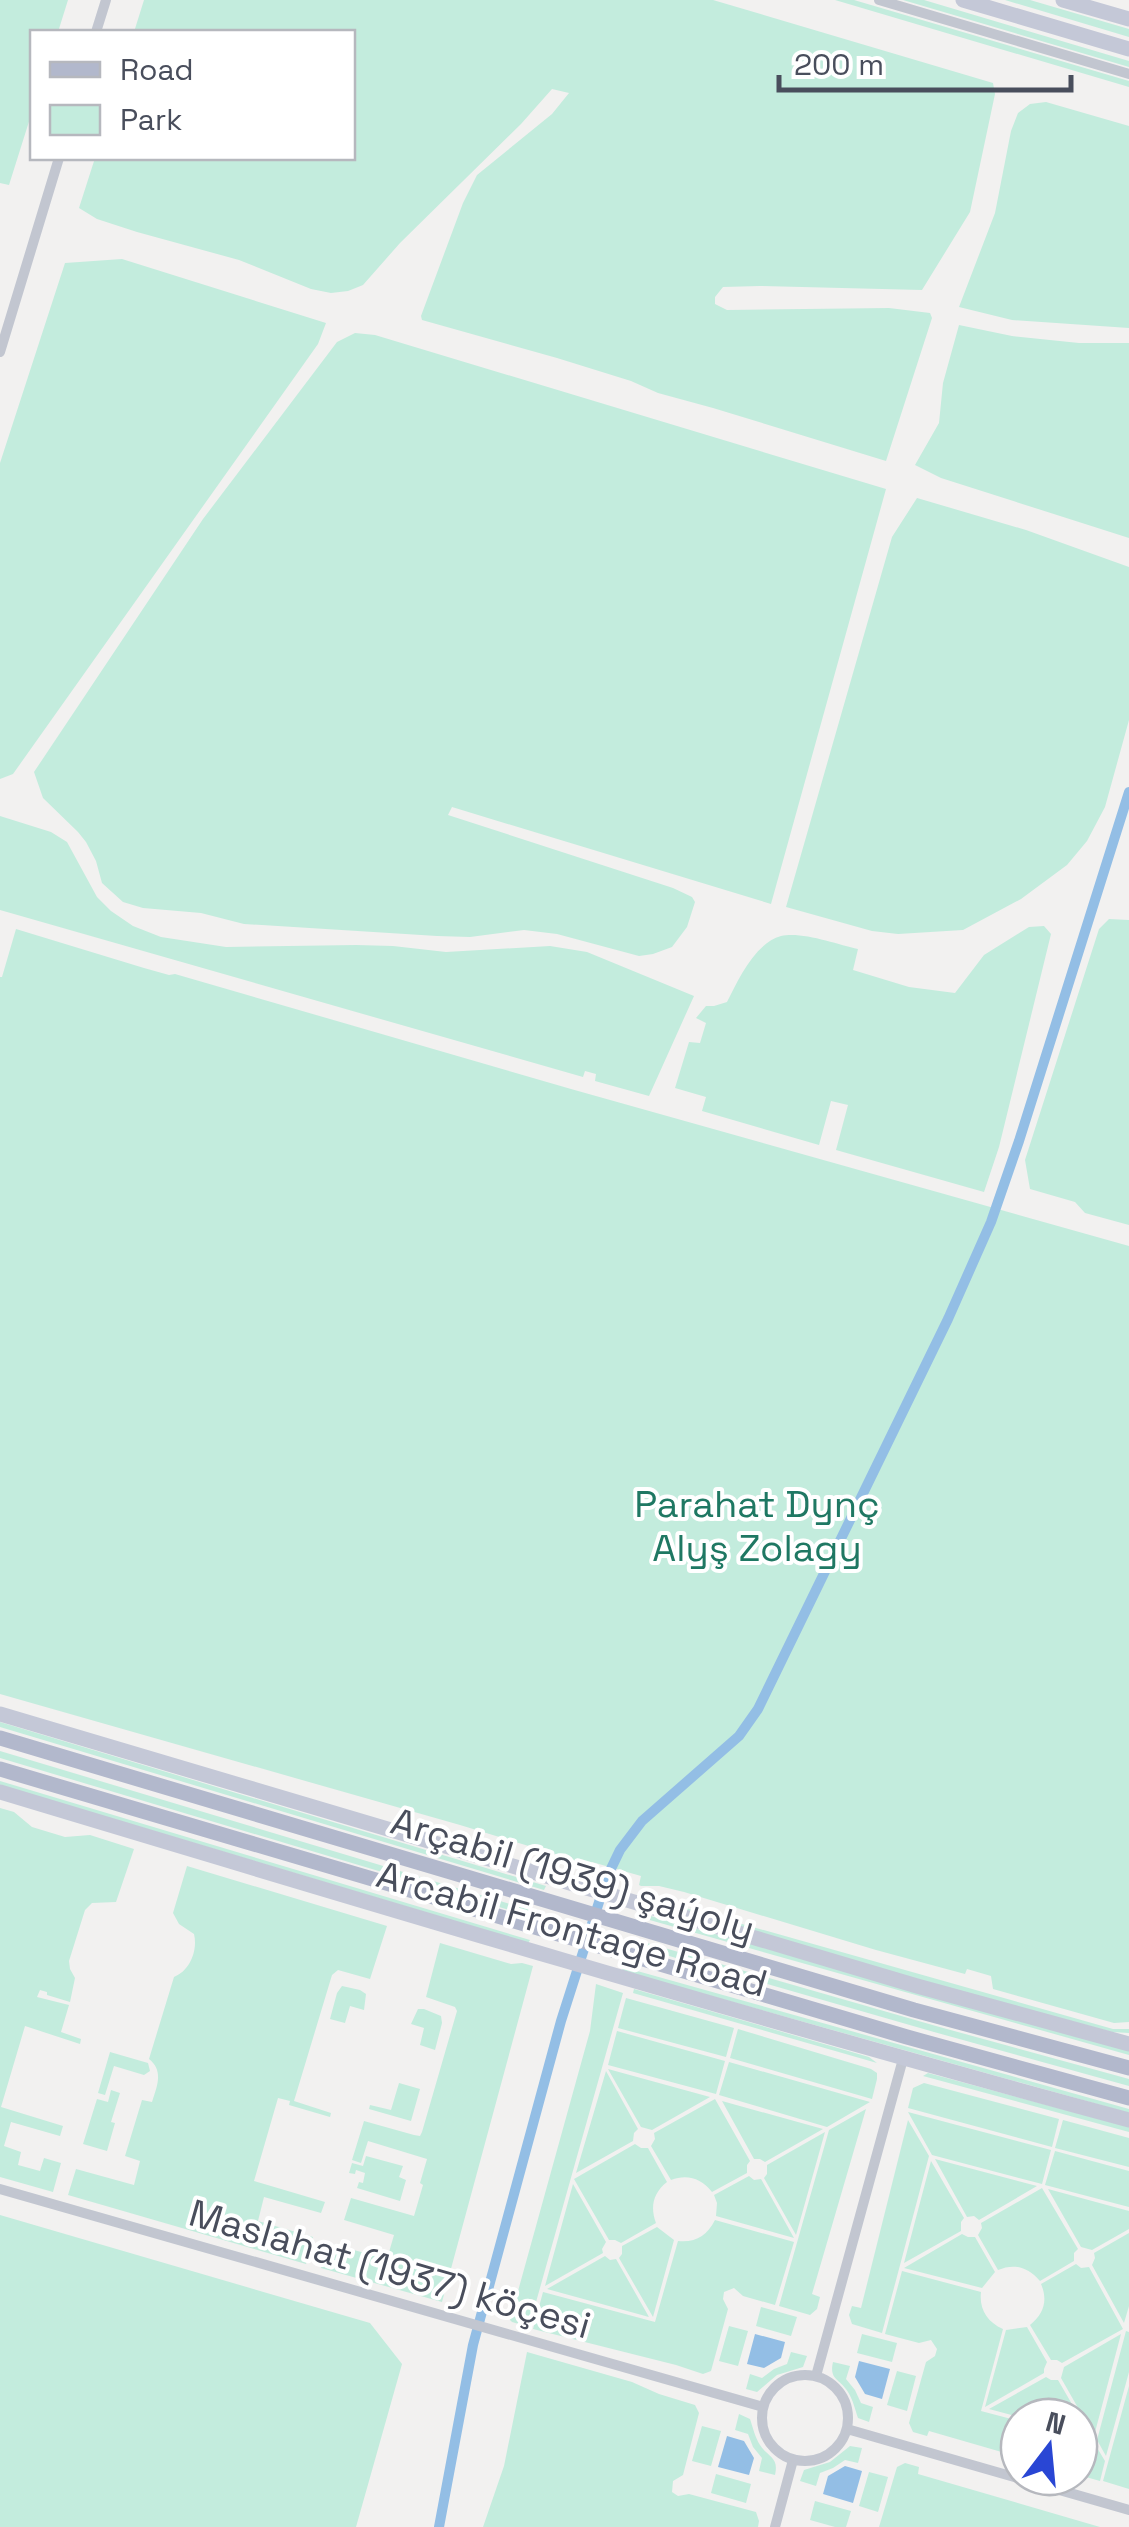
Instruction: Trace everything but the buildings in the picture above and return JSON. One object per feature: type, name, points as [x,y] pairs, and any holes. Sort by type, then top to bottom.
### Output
[{"type":"main road","name":"Arçabil (1939) şaýoly","points":[[0,1738],[914,2010],[1129,2068]]},
{"type":"main road","name":"Arçabil (1939) şaýoly","points":[[0,1769],[907,2038],[1129,2098]]},
{"type":"street","points":[[97,30],[106,0]]},
{"type":"street","points":[[879,0],[1129,74]]},
{"type":"street","points":[[963,0],[1129,49]]},
{"type":"street","points":[[1064,0],[1129,20]]},
{"type":"street","points":[[0,352],[58,160]]},
{"type":"street","name":"Arcabil Frontage Road","points":[[0,1714],[917,1986],[1129,2044]]},
{"type":"street","name":"Arcabil Frontage Road","points":[[0,1792],[527,1951],[1129,2120]]},
{"type":"street","points":[[816,2376],[902,2059]]},
{"type":"street","name":"Maslahat (1937) köçesi","points":[[0,2188],[763,2407]]},
{"type":"street","points":[[801,2375],[816,2376],[840,2393],[848,2414],[846,2429],[836,2449],[823,2457],[794,2460],[769,2443],[763,2429],[763,2407],[780,2382],[801,2375]]},
{"type":"street","points":[[846,2429],[1129,2510]]},
{"type":"street","points":[[775,2527],[794,2460]]},
{"type":"green space","points":[[0,0],[68,0],[59,30],[30,30],[30,118],[9,185],[0,183]]},
{"type":"green space","points":[[144,0],[713,0],[993,83],[995,94],[970,212],[922,290],[723,287],[715,297],[715,304],[727,310],[889,308],[930,313],[932,318],[886,461],[422,320],[463,203],[477,175],[552,114],[569,93],[552,89],[363,285],[348,291],[311,289],[239,260],[97,219],[79,208],[94,160],[355,160],[355,30],[135,30]]},
{"type":"green space","points":[[835,0],[854,0],[1129,81],[1129,87]]},
{"type":"green space","points":[[903,0],[924,0],[1129,61],[1129,67]]},
{"type":"green space","points":[[1005,0],[1030,0],[1129,29],[1129,37]]},
{"type":"green space","points":[[1046,102],[1129,126],[1129,328],[1012,320],[959,307],[995,213],[1018,113],[1030,104]]},
{"type":"green space","points":[[122,259],[326,323],[318,344],[13,774],[0,779],[0,463],[65,263]]},
{"type":"green space","points":[[959,325],[1012,336],[1129,343],[1129,538],[941,478],[915,465],[939,423],[943,383]]},
{"type":"green space","points":[[355,333],[375,335],[886,489],[771,904],[452,807],[448,815],[692,897],[695,902],[687,927],[672,947],[639,956],[557,934],[524,930],[470,937],[244,924],[201,913],[143,908],[123,902],[102,883],[86,842],[43,798],[34,772],[203,519],[337,342]]},
{"type":"green space","points":[[917,498],[1026,530],[1129,567],[1129,720],[1105,807],[1087,841],[1067,865],[1021,899],[963,930],[898,934],[872,931],[786,907],[892,537]]},
{"type":"green space","points":[[0,816],[51,832],[67,842],[97,897],[133,926],[161,937],[226,947],[356,945],[446,952],[550,946],[587,952],[694,996],[649,1096],[595,1081],[596,1074],[585,1071],[583,1077],[0,910]]},
{"type":"green space","points":[[1109,919],[1129,920],[1129,1225],[1085,1213],[1075,1202],[1030,1189],[1025,1160],[1099,929]]},
{"type":"green space","points":[[1044,926],[1051,934],[999,1147],[984,1192],[836,1150],[848,1105],[831,1101],[819,1145],[702,1111],[706,1097],[675,1088],[689,1042],[700,1043],[706,1023],[696,1018],[706,1006],[727,1002],[748,963],[763,946],[781,936],[799,935],[858,949],[853,970],[909,987],[955,993],[984,955],[1029,927]]},
{"type":"green space","name":"Parahat Dynç Alyş Zolagy","points":[[16,929],[1129,1246],[1129,2022],[1114,2023],[993,1989],[991,1976],[967,1969],[965,1974],[876,1950],[684,1892],[641,1886],[641,1876],[592,1862],[587,1869],[555,1854],[460,1825],[0,1694],[0,977]]},
{"type":"green space","points":[[0,1722],[546,1886],[544,1890],[0,1727]]},
{"type":"green space","points":[[0,1751],[537,1912],[536,1918],[0,1758]]},
{"type":"green space","points":[[0,1781],[530,1940],[528,1943],[0,1785]]},
{"type":"green space","points":[[0,1808],[14,1812],[32,1827],[65,1837],[90,1835],[134,1849],[116,1902],[92,1903],[85,1910],[69,1961],[75,1978],[70,2002],[40,1990],[37,1997],[69,2005],[61,2032],[81,2039],[80,2044],[25,2026],[1,2107],[63,2126],[60,2136],[11,2122],[4,2146],[21,2152],[18,2165],[40,2171],[44,2158],[61,2163],[53,2192],[0,2177]]},
{"type":"green space","points":[[187,1866],[387,1926],[370,1979],[338,1970],[332,1975],[294,2101],[331,2113],[330,2117],[278,2098],[254,2181],[325,2202],[321,2213],[264,2197],[258,2221],[313,2237],[306,2264],[68,2195],[76,2169],[134,2185],[140,2161],[125,2156],[142,2100],[152,2102],[157,2085],[158,2074],[149,2059],[174,1977],[188,1965],[195,1947],[194,1934],[179,1924],[173,1913]]},
{"type":"green space","points":[[661,1901],[1113,2029],[1129,2029],[1129,2033],[1112,2032],[944,1987],[660,1905]]},
{"type":"green space","points":[[640,1913],[1129,2050],[1129,2055],[639,1917]]},
{"type":"green space","points":[[633,1939],[1129,2079],[1129,2086],[631,1945]]},
{"type":"green space","points":[[440,1943],[511,1964],[533,1966],[442,2302],[321,2268],[328,2243],[387,2259],[394,2235],[344,2220],[351,2198],[414,2216],[427,2159],[368,2141],[361,2163],[352,2160],[364,2121],[414,2135],[420,2136],[422,2132],[457,2011],[426,1997]]},
{"type":"green space","points":[[623,1967],[1129,2109],[1129,2113],[622,1971]]},
{"type":"green space","points":[[596,1984],[623,1993],[529,2327],[510,2320],[590,2031]]},
{"type":"green space","points":[[342,1986],[366,1994],[364,2010],[350,2006],[345,2023],[330,2019]]},
{"type":"green space","points":[[634,1989],[869,2057],[877,2063],[633,1993]]},
{"type":"green space","points":[[626,1998],[734,2028],[726,2057],[618,2028]]},
{"type":"green space","points":[[418,2009],[441,2016],[435,2050],[420,2045],[424,2028],[411,2024]]},
{"type":"green space","points":[[738,2029],[871,2069],[877,2073],[872,2099],[730,2058]]},
{"type":"green space","points":[[617,2031],[725,2061],[716,2094],[608,2065]]},
{"type":"green space","points":[[110,2052],[148,2063],[150,2071],[144,2075],[114,2066],[105,2095],[98,2093]]},
{"type":"green space","points":[[729,2062],[870,2102],[827,2127],[719,2095]]},
{"type":"green space","points":[[608,2069],[710,2097],[652,2130],[641,2127]]},
{"type":"green space","points":[[606,2071],[638,2129],[633,2141],[576,2173]]},
{"type":"green space","points":[[928,2073],[1129,2127],[1129,2132],[923,2076]]},
{"type":"green space","points":[[399,2083],[420,2089],[411,2121],[369,2109],[370,2105],[391,2110]]},
{"type":"green space","points":[[924,2083],[1059,2119],[1052,2147],[908,2108],[913,2088]]},
{"type":"green space","points":[[111,2090],[120,2093],[107,2151],[83,2144],[97,2099],[108,2102]]},
{"type":"green space","points":[[715,2099],[750,2161],[747,2173],[712,2192],[693,2178],[671,2180],[651,2146],[654,2133]]},
{"type":"green space","points":[[722,2101],[823,2129],[765,2162],[754,2159]]},
{"type":"green space","points":[[866,2109],[812,2294],[820,2297],[817,2309],[810,2315],[779,2306],[829,2130]]},
{"type":"green space","points":[[908,2112],[1051,2150],[1042,2184],[932,2155]]},
{"type":"green space","points":[[908,2120],[929,2156],[882,2333],[852,2324],[849,2315],[852,2306],[861,2308]]},
{"type":"green space","points":[[1063,2120],[1129,2138],[1129,2167],[1055,2148]]},
{"type":"green space","points":[[825,2132],[796,2235],[764,2178],[767,2165]]},
{"type":"green space","points":[[635,2144],[648,2148],[667,2182],[654,2201],[656,2223],[621,2243],[609,2240],[574,2179]]},
{"type":"green space","points":[[1055,2151],[1129,2171],[1129,2207],[1045,2185]]},
{"type":"green space","points":[[366,2156],[403,2166],[399,2177],[406,2180],[400,2201],[357,2188],[365,2173],[349,2173],[352,2163],[363,2166]]},
{"type":"green space","points":[[935,2159],[1037,2186],[979,2220],[967,2217]]},
{"type":"green space","points":[[931,2161],[964,2218],[961,2231],[904,2263]]},
{"type":"green space","points":[[749,2176],[761,2179],[794,2238],[716,2216],[714,2195]]},
{"type":"green space","points":[[573,2184],[606,2242],[603,2253],[545,2286]]},
{"type":"green space","points":[[1042,2188],[1078,2249],[1074,2261],[1040,2281],[1020,2268],[998,2270],[978,2235],[981,2223]]},
{"type":"green space","points":[[1048,2189],[1129,2211],[1129,2229],[1092,2250],[1081,2247]]},
{"type":"green space","points":[[0,2215],[370,2323],[402,2364],[356,2527],[0,2527]]},
{"type":"green space","points":[[715,2220],[794,2242],[775,2305],[743,2296],[734,2288],[724,2292],[728,2309],[711,2371],[703,2374],[533,2329],[543,2292],[655,2322],[678,2241],[700,2237]]},
{"type":"green space","points":[[657,2227],[674,2240],[653,2317],[619,2258],[622,2246]]},
{"type":"green space","points":[[1129,2233],[1129,2306],[1124,2323],[1092,2265],[1094,2253]]},
{"type":"green space","points":[[962,2234],[975,2237],[995,2272],[982,2288],[904,2268]]},
{"type":"green space","points":[[605,2256],[616,2259],[649,2317],[547,2289]]},
{"type":"green space","points":[[1076,2264],[1089,2267],[1123,2329],[1062,2363],[1051,2360],[1030,2325],[1043,2306],[1041,2284]]},
{"type":"green space","points":[[902,2271],[981,2292],[985,2314],[1003,2329],[981,2411],[999,2416],[999,2451],[929,2431],[927,2436],[913,2432],[909,2423],[926,2362],[937,2349],[931,2340],[919,2343],[885,2334]]},
{"type":"green space","points":[[761,2307],[797,2317],[791,2336],[756,2326]]},
{"type":"green space","points":[[729,2326],[748,2331],[738,2366],[719,2361]]},
{"type":"green space","points":[[1027,2327],[1047,2362],[1044,2373],[985,2407],[1006,2330]]},
{"type":"green space","points":[[1126,2331],[1129,2372],[1106,2456],[1099,2444]]},
{"type":"green space","points":[[862,2334],[897,2343],[892,2362],[857,2353]]},
{"type":"green space","points":[[1121,2334],[1099,2417],[1099,2397],[1072,2397],[1061,2378],[1064,2367]]},
{"type":"green space","points":[[527,2352],[695,2405],[699,2413],[683,2475],[673,2481],[672,2492],[756,2512],[758,2527],[483,2527],[504,2466]]},
{"type":"green space","points":[[791,2352],[807,2356],[803,2367],[777,2375],[757,2392],[746,2389],[750,2374],[762,2378],[787,2364]]},
{"type":"green space","points":[[833,2362],[850,2366],[846,2379],[861,2403],[873,2407],[869,2422],[858,2418],[848,2392],[834,2376]]},
{"type":"green space","points":[[897,2371],[916,2376],[907,2411],[887,2405]]},
{"type":"green space","points":[[1046,2377],[1058,2380],[1068,2397],[1010,2397]]},
{"type":"green space","points":[[1129,2386],[1129,2489],[1103,2481]]},
{"type":"green space","points":[[739,2414],[750,2419],[760,2445],[774,2461],[775,2475],[759,2471],[762,2458],[748,2434],[735,2430]]},
{"type":"green space","points":[[702,2426],[721,2431],[711,2466],[692,2461]]},
{"type":"green space","points":[[850,2446],[862,2448],[858,2463],[845,2460],[820,2473],[816,2486],[800,2481],[804,2470],[830,2462]]},
{"type":"green space","points":[[1099,2451],[1105,2461],[1099,2481]]},
{"type":"green space","points":[[905,2463],[919,2467],[918,2474],[1100,2527],[879,2527],[897,2467]]},
{"type":"green space","points":[[869,2472],[888,2477],[878,2512],[859,2506]]},
{"type":"green space","points":[[716,2474],[751,2484],[746,2503],[711,2493]]},
{"type":"green space","points":[[815,2501],[851,2511],[846,2527],[810,2520]]},
{"type":"water","points":[[755,2334],[785,2342],[781,2358],[764,2368],[747,2364]]},
{"type":"water","points":[[859,2361],[890,2369],[882,2399],[865,2394],[855,2377]]},
{"type":"water","points":[[727,2436],[744,2441],[754,2458],[749,2475],[718,2467]]},
{"type":"water","points":[[845,2466],[862,2471],[853,2503],[823,2494],[828,2476]]},
{"type":"waterway","points":[[439,2527],[473,2345],[561,2021],[607,1877],[620,1850],[642,1821],[739,1736],[758,1709],[948,1319],[991,1222],[1019,1141],[1129,792]]}]
